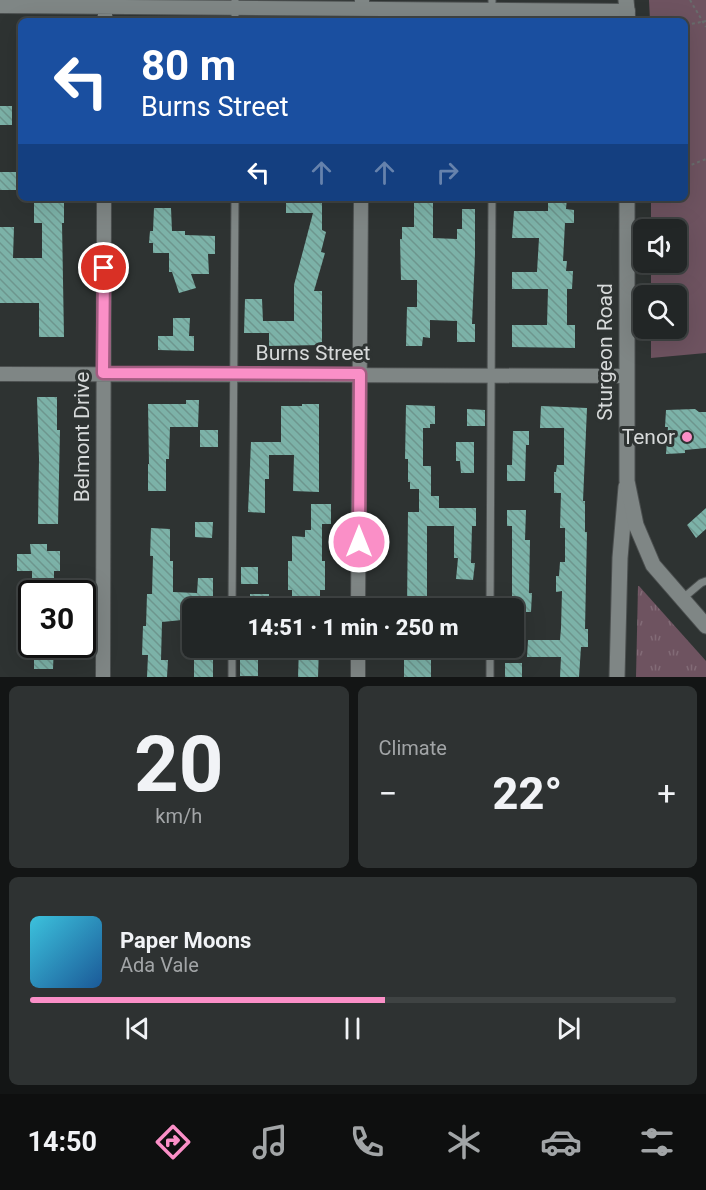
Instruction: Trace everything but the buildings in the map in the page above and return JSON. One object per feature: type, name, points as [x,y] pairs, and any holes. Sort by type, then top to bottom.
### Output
[{"type":"main road","name":"Sturgeon Road","points":[[627,201],[627,481],[636,525],[653,565],[706,626]]},
{"type":"main road","points":[[617,677],[620,558],[627,481]]},
{"type":"street","points":[[0,6],[235,10],[628,8]]},
{"type":"street","name":"Belmont Drive","points":[[103,677],[104,201]]},
{"type":"street","points":[[358,598],[361,201]]},
{"type":"street","name":"Burns Street","points":[[0,374],[626,376]]},
{"type":"street","points":[[358,658],[358,677]]},
{"type":"lane","points":[[232,598],[234,201]]},
{"type":"lane","points":[[490,598],[492,201]]},
{"type":"lane","points":[[682,599],[706,581]]},
{"type":"lane","points":[[231,677],[232,658]]},
{"type":"lane","points":[[490,658],[490,677]]},
{"type":"path","points":[[690,0],[706,27]]},
{"type":"path","points":[[688,25],[706,21]]},
{"type":"path","points":[[688,166],[706,159]]},
{"type":"green space","points":[[649,0],[706,0],[706,353],[651,358],[651,339],[687,339],[687,285],[651,285],[651,273],[687,273],[687,219],[651,219],[651,201],[688,201],[688,18],[650,18]]},
{"type":"green space","points":[[638,586],[706,661],[706,677],[636,677]]},
{"type":"place","name":"Tenor","points":[[687,437]]},
{"type":"route","points":[[104,268],[103,373],[360,374],[359,542]]}]
